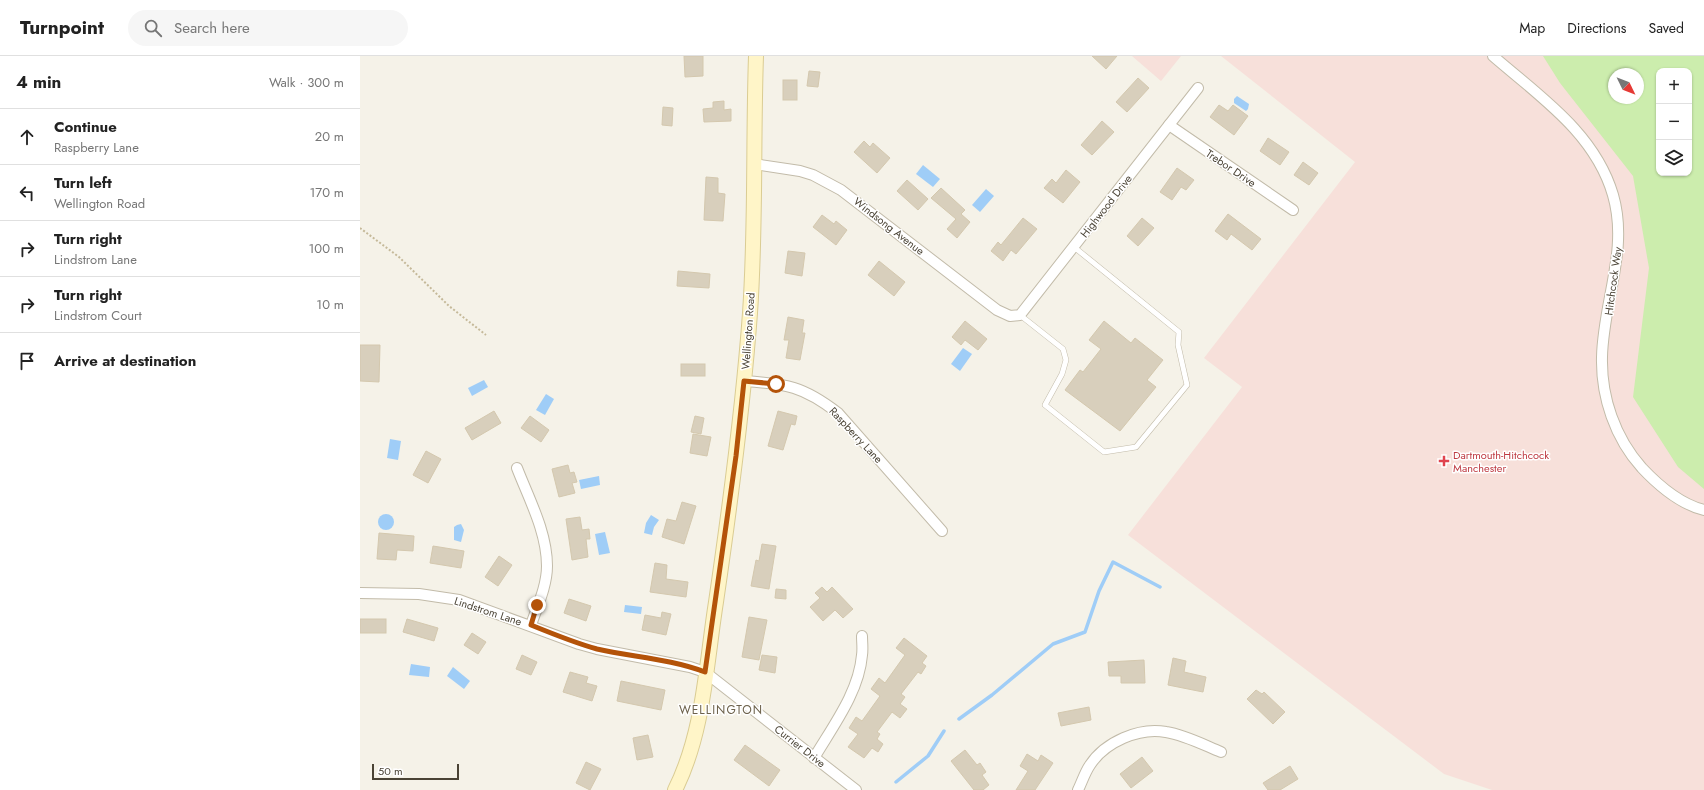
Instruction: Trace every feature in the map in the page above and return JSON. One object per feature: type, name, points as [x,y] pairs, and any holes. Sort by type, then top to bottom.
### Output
[{"type":"main road","name":"Wellington Road","points":[[675,790],[686,764],[702,705],[705,672],[736,456],[744,381],[752,277],[756,56]]},
{"type":"street","name":"Hitchcock Way","points":[[1493,56],[1573,126],[1590,147],[1604,171],[1614,196],[1618,222],[1619,249],[1602,356],[1603,383],[1609,409],[1619,434],[1633,457],[1651,477],[1672,494],[1696,508],[1704,510]]},
{"type":"street","name":"Highwood Drive","points":[[1015,316],[1074,247],[1198,88]]},
{"type":"street","name":"Trebor Drive","points":[[1169,126],[1293,210]]},
{"type":"street","name":"Windsong Avenue","points":[[754,164],[813,174],[835,186],[998,310],[1015,316]]},
{"type":"street","name":"Raspberry Lane","points":[[744,381],[792,386],[824,402],[838,413],[942,531]]},
{"type":"street","points":[[517,468],[540,526],[545,546],[546,574],[544,586],[531,625]]},
{"type":"street","name":"Lindstrom Lane","points":[[360,594],[419,594],[446,597],[472,604],[574,642],[597,649],[690,667],[705,672]]},
{"type":"street","points":[[814,758],[851,694],[859,675],[863,654],[862,636]]},
{"type":"street","name":"Currier Drive","points":[[705,672],[856,790]]},
{"type":"street","points":[[1078,790],[1090,764],[1101,752],[1126,736],[1152,731],[1166,732],[1221,752]]},
{"type":"lane","points":[[1015,316],[1063,349],[1066,360],[1062,374],[1045,405],[1104,452],[1136,447],[1187,385],[1178,345],[1179,332],[1074,247]]},
{"type":"path","points":[[360,228],[399,257],[449,306],[486,334]]},
{"type":"shaded area","points":[[1132,56],[1181,56],[1161,81]]},
{"type":"shaded area","name":"Dartmouth-Hitchcock Manchester","points":[[1221,56],[1704,56],[1704,790],[1492,790],[1444,774],[1128,535],[1242,387],[1204,358],[1355,162]]},
{"type":"green space","points":[[1543,56],[1704,56],[1704,489],[1678,467],[1633,397],[1649,268],[1633,176],[1560,83]]},
{"type":"water","points":[[1237,96],[1249,104],[1246,111],[1234,103],[1234,99]]},
{"type":"water","points":[[923,165],[940,179],[933,187],[916,174]]},
{"type":"water","points":[[986,189],[994,196],[980,212],[972,205]]},
{"type":"water","points":[[963,348],[972,354],[960,371],[951,364]]},
{"type":"water","points":[[484,380],[488,387],[472,396],[468,388]]},
{"type":"water","points":[[546,394],[554,399],[545,415],[536,410]]},
{"type":"water","points":[[390,439],[401,441],[398,460],[387,458]]},
{"type":"water","points":[[599,476],[600,485],[581,489],[579,480]]},
{"type":"water","points":[[386,514],[393,519],[394,522],[389,529],[386,530],[379,525],[378,522],[383,515]]},
{"type":"water","points":[[651,515],[659,520],[654,527],[652,535],[644,533],[646,523]]},
{"type":"water","points":[[461,524],[464,530],[461,542],[454,540],[454,527]]},
{"type":"water","points":[[605,532],[610,553],[599,555],[595,534]]},
{"type":"water","points":[[625,605],[642,607],[641,614],[624,612]]},
{"type":"water","points":[[411,664],[430,667],[429,677],[409,675]]},
{"type":"water","points":[[453,667],[470,681],[464,689],[447,676]]},
{"type":"building","points":[[684,56],[703,56],[703,76],[685,77]]},
{"type":"building","points":[[1092,56],[1117,56],[1106,69]]},
{"type":"building","points":[[809,71],[820,72],[818,87],[807,86]]},
{"type":"building","points":[[1138,78],[1149,88],[1127,112],[1116,102]]},
{"type":"building","points":[[783,80],[797,80],[797,100],[783,100]]},
{"type":"building","points":[[724,101],[724,110],[731,109],[731,121],[704,122],[703,109],[713,108],[713,102]]},
{"type":"building","points":[[1219,105],[1228,111],[1233,105],[1248,116],[1234,135],[1210,117]]},
{"type":"building","points":[[663,107],[673,108],[672,126],[662,125]]},
{"type":"building","points":[[1102,121],[1114,132],[1092,155],[1081,145]]},
{"type":"building","points":[[1268,138],[1289,152],[1280,165],[1260,151]]},
{"type":"building","points":[[864,141],[870,147],[873,143],[890,158],[877,173],[854,152]]},
{"type":"building","points":[[1303,162],[1318,173],[1309,185],[1294,175]]},
{"type":"building","points":[[1177,168],[1194,180],[1186,190],[1181,187],[1172,200],[1160,192]]},
{"type":"building","points":[[1066,170],[1080,182],[1063,203],[1044,188],[1052,179],[1056,183]]},
{"type":"building","points":[[706,177],[718,178],[718,193],[725,194],[723,221],[704,220]]},
{"type":"building","points":[[907,180],[928,199],[918,210],[897,191]]},
{"type":"building","points":[[941,188],[965,210],[961,214],[970,222],[957,238],[947,229],[956,219],[931,198]]},
{"type":"building","points":[[1228,214],[1261,239],[1252,250],[1231,234],[1227,240],[1215,231]]},
{"type":"building","points":[[822,215],[834,224],[836,221],[847,230],[836,245],[813,227]]},
{"type":"building","points":[[1023,218],[1037,229],[1016,254],[1011,250],[1003,261],[991,251],[998,242],[1001,245]]},
{"type":"building","points":[[1142,218],[1154,228],[1138,246],[1127,236]]},
{"type":"building","points":[[788,251],[805,253],[802,276],[785,273]]},
{"type":"building","points":[[879,261],[905,282],[894,296],[868,275]]},
{"type":"building","points":[[678,271],[710,274],[709,288],[677,286]]},
{"type":"building","points":[[788,317],[804,320],[802,333],[805,333],[800,360],[786,358],[789,340],[784,340]]},
{"type":"building","points":[[965,321],[987,339],[978,350],[965,340],[961,345],[952,337]]},
{"type":"building","points":[[1104,321],[1131,343],[1135,338],[1163,360],[1147,380],[1156,387],[1120,431],[1065,390],[1080,370],[1083,372],[1101,349],[1089,340]]},
{"type":"building","points":[[360,345],[380,345],[379,382],[360,381]]},
{"type":"building","points":[[681,364],[705,364],[705,376],[681,376]]},
{"type":"building","points":[[494,411],[501,423],[472,440],[465,428]]},
{"type":"building","points":[[778,411],[797,416],[795,425],[791,424],[783,450],[768,446]]},
{"type":"building","points":[[530,416],[549,430],[541,442],[521,428]]},
{"type":"building","points":[[695,416],[704,418],[701,434],[691,432]]},
{"type":"building","points":[[693,434],[711,437],[707,456],[690,453]]},
{"type":"building","points":[[426,451],[441,459],[428,483],[413,475]]},
{"type":"building","points":[[568,465],[570,473],[574,472],[577,482],[572,483],[575,493],[559,497],[552,469]]},
{"type":"building","points":[[682,502],[696,506],[684,544],[662,537],[667,519],[676,521]]},
{"type":"building","points":[[580,517],[582,530],[589,529],[590,539],[586,539],[588,557],[572,560],[566,519]]},
{"type":"building","points":[[379,533],[414,536],[413,551],[397,550],[396,560],[377,559]]},
{"type":"building","points":[[762,544],[776,546],[769,589],[751,586],[756,560],[759,561]]},
{"type":"building","points":[[433,546],[464,551],[461,568],[430,563]]},
{"type":"building","points":[[499,556],[512,565],[498,586],[485,577]]},
{"type":"building","points":[[655,563],[667,565],[666,579],[688,582],[686,597],[650,592]]},
{"type":"building","points":[[822,587],[827,592],[832,587],[853,609],[843,618],[835,610],[823,621],[810,607],[820,598],[815,593]]},
{"type":"building","points":[[776,589],[786,590],[786,599],[775,598]]},
{"type":"building","points":[[569,599],[591,606],[586,621],[564,613]]},
{"type":"building","points":[[662,612],[671,614],[666,635],[642,630],[645,615],[661,618]]},
{"type":"building","points":[[749,617],[767,620],[759,660],[742,657]]},
{"type":"building","points":[[360,619],[386,619],[386,633],[360,633]]},
{"type":"building","points":[[407,619],[438,628],[434,641],[403,632]]},
{"type":"building","points":[[472,633],[486,642],[478,654],[464,645]]},
{"type":"building","points":[[904,638],[927,656],[922,663],[926,666],[921,674],[918,672],[901,694],[905,697],[900,704],[907,709],[900,718],[892,712],[877,732],[880,734],[877,739],[883,744],[878,752],[872,748],[864,758],[848,747],[858,734],[849,728],[856,717],[862,721],[880,696],[871,689],[879,678],[885,683],[905,655],[896,648]]},
{"type":"building","points":[[522,655],[537,662],[531,675],[516,669]]},
{"type":"building","points":[[762,655],[777,657],[775,673],[759,670]]},
{"type":"building","points":[[1173,658],[1186,661],[1184,672],[1206,677],[1203,692],[1168,685]]},
{"type":"building","points":[[1144,660],[1145,683],[1121,683],[1121,676],[1109,676],[1108,662]]},
{"type":"building","points":[[570,672],[588,677],[586,683],[597,686],[592,701],[563,692]]},
{"type":"building","points":[[621,681],[665,690],[661,710],[617,701]]},
{"type":"building","points":[[1256,690],[1262,694],[1264,692],[1285,712],[1273,724],[1247,699]]},
{"type":"building","points":[[1089,707],[1091,720],[1061,726],[1058,713]]},
{"type":"building","points":[[648,735],[653,757],[637,760],[633,738]]},
{"type":"building","points":[[745,745],[780,770],[769,786],[734,760]]},
{"type":"building","points":[[965,750],[977,765],[980,763],[986,772],[982,775],[989,785],[983,790],[974,790],[951,761]]},
{"type":"building","points":[[1027,754],[1038,761],[1041,755],[1053,763],[1035,790],[1016,790],[1028,771],[1020,766]]},
{"type":"building","points":[[1142,757],[1153,771],[1131,788],[1120,774]]},
{"type":"building","points":[[586,762],[601,769],[590,790],[576,783]]},
{"type":"building","points":[[1290,766],[1298,779],[1280,790],[1268,790],[1263,783]]},
{"type":"waterway","points":[[959,719],[992,695],[1053,644],[1085,632],[1099,591],[1113,562],[1160,587]]},
{"type":"waterway","points":[[896,782],[928,756],[944,731]]},
{"type":"place","name":"Dartmouth-Hitchcock Manchester","points":[[1444,461]]},
{"type":"district","name":"WELLINGTON","points":[[721,710]]},
{"type":"route","points":[[537,605],[531,625],[563,638],[597,649],[690,667],[705,672],[724,546],[744,381],[776,384]]}]
